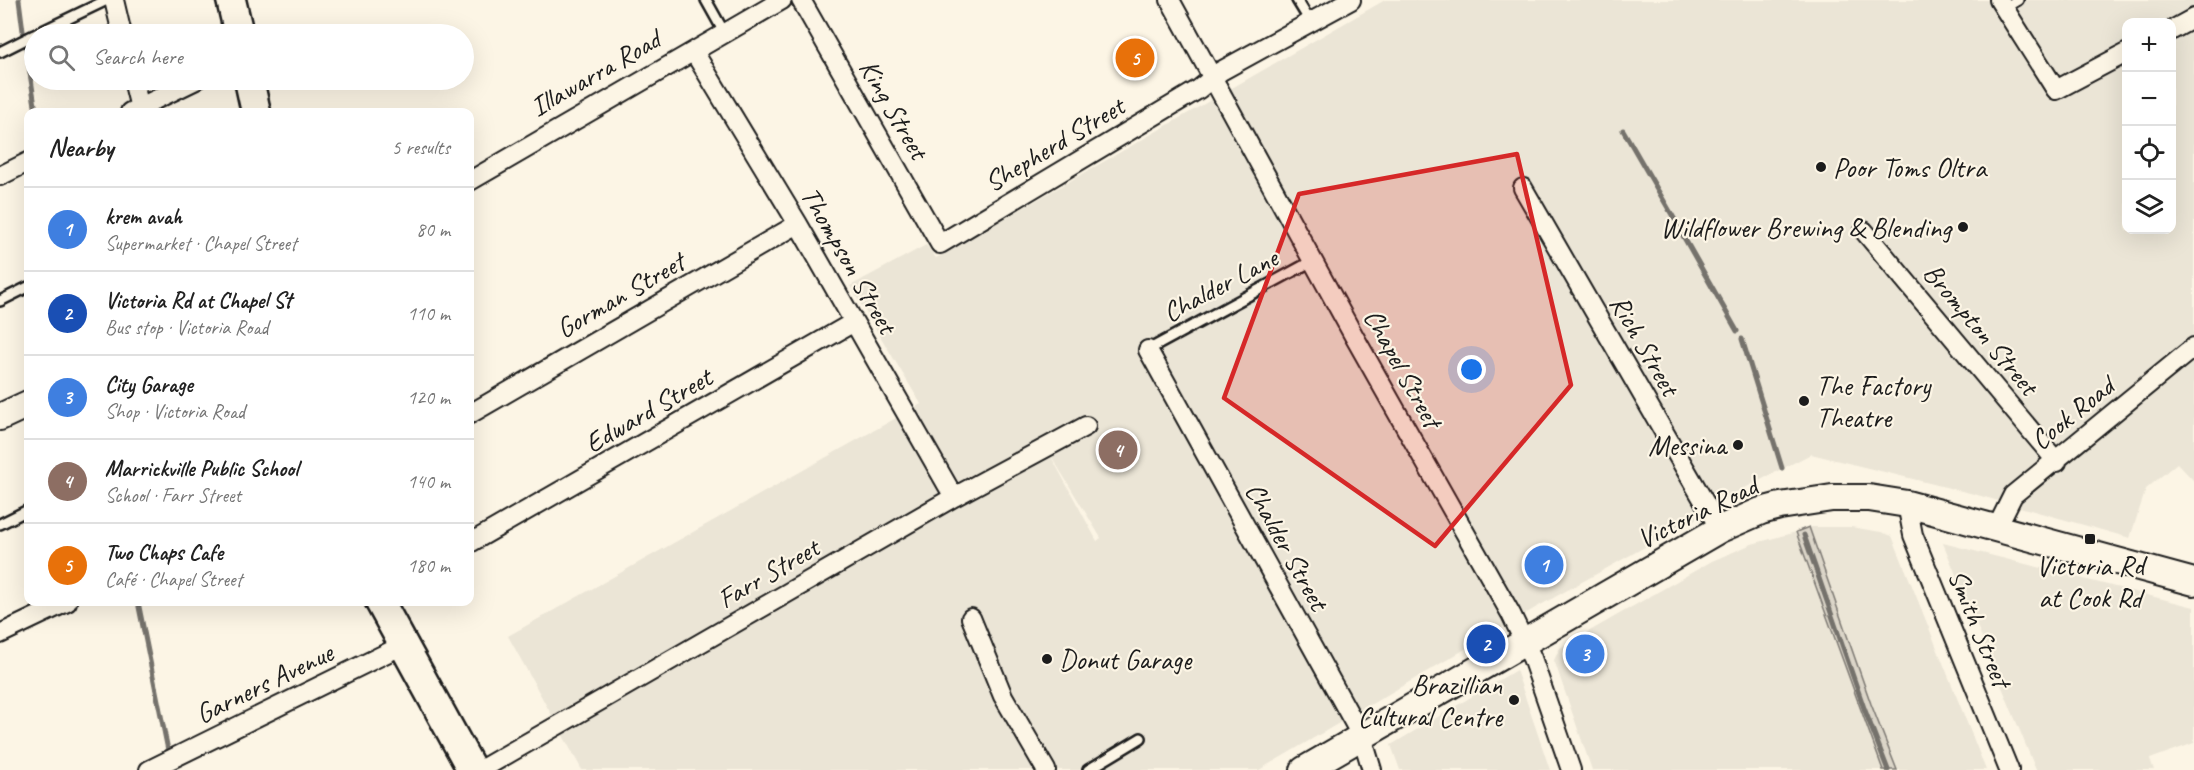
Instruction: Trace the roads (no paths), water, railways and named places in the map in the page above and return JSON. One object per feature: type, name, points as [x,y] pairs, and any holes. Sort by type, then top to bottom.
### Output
[{"type":"main road","points":[[231,0],[237,24]]},
{"type":"main road","points":[[251,90],[255,108]]},
{"type":"main road","points":[[0,417],[24,406]]},
{"type":"main road","name":"Victoria Road","points":[[1304,770],[1720,529],[1761,511],[1806,500],[1869,498],[1907,504],[2194,582]]},
{"type":"main road","points":[[382,606],[472,770]]},
{"type":"street","points":[[114,0],[120,24]]},
{"type":"street","name":"Illawarra Road","points":[[474,179],[782,0]]},
{"type":"street","name":"King Street","points":[[801,0],[940,244]]},
{"type":"street","name":"Chapel Street","points":[[1170,0],[1355,338],[1511,614],[1525,643],[1571,770]]},
{"type":"street","name":"Shepherd Street","points":[[940,244],[1199,89],[1221,71],[1351,0]]},
{"type":"street","points":[[2007,3],[2056,90],[2122,56]]},
{"type":"street","points":[[2176,28],[2194,18]]},
{"type":"street","name":"Thompson Street","points":[[694,52],[798,224],[954,497]]},
{"type":"street","points":[[134,90],[135,108]]},
{"type":"street","points":[[139,108],[176,90]]},
{"type":"street","points":[[0,176],[24,164]]},
{"type":"street","name":"Rich Street","points":[[1523,188],[1720,529]]},
{"type":"street","name":"Gorman Street","points":[[474,412],[798,224]]},
{"type":"street","name":"Brompton Street","points":[[1864,231],[2056,462]]},
{"type":"street","name":"Edward Street","points":[[474,541],[854,322]]},
{"type":"street","name":"Cook Road","points":[[1996,529],[2013,495],[2194,347]]},
{"type":"street","name":"Chalder Street","points":[[1148,350],[1362,737],[1372,770]]},
{"type":"street","name":"Farr Street","points":[[480,770],[954,497],[1086,426]]},
{"type":"street","name":"Smith Street","points":[[1907,504],[1913,535],[2009,770]]},
{"type":"street","points":[[0,634],[59,606]]},
{"type":"street","points":[[971,618],[1003,696],[1046,770]]},
{"type":"street","name":"Garners Avenue","points":[[163,763],[403,645]]},
{"type":"lane","points":[[58,24],[107,0]]},
{"type":"lane","points":[[706,0],[725,34]]},
{"type":"lane","points":[[1297,0],[1311,23]]},
{"type":"lane","points":[[0,52],[24,40]]},
{"type":"lane","name":"Chalder Lane","points":[[1148,350],[1314,260]]},
{"type":"lane","points":[[0,302],[24,289]]},
{"type":"lane","points":[[0,524],[24,512]]},
{"type":"lane","points":[[1088,770],[1141,738]]},
{"type":"waterway","points":[[19,0],[23,31]]},
{"type":"waterway","points":[[33,90],[35,108]]},
{"type":"waterway","points":[[1623,130],[1675,220]]},
{"type":"waterway","points":[[1678,227],[1737,331]]},
{"type":"waterway","points":[[1742,339],[1782,468]]},
{"type":"waterway","points":[[1804,535],[1888,770]]},
{"type":"waterway","points":[[139,606],[172,770]]},
{"type":"place","name":"Two Chaps Cafe","points":[[1135,58]]},
{"type":"place","name":"Poor Toms Oltra","points":[[1821,167]]},
{"type":"place","name":"Wildflower Brewing & Blending","points":[[1963,227]]},
{"type":"place","name":"The Factory Theatre","points":[[1804,401]]},
{"type":"place","name":"Messina","points":[[1738,445]]},
{"type":"place","name":"Marrickville Public School","points":[[1118,450]]},
{"type":"place","name":"Victoria Rd at Cook Rd","points":[[2090,539]]},
{"type":"place","name":"krem avah","points":[[1544,565]]},
{"type":"place","name":"Victoria Rd at Chapel St","points":[[1486,644]]},
{"type":"place","name":"City Garage","points":[[1585,654]]},
{"type":"place","name":"Donut Garage","points":[[1047,659]]},
{"type":"place","name":"Brazillian Cultural Centre","points":[[1514,700]]}]
